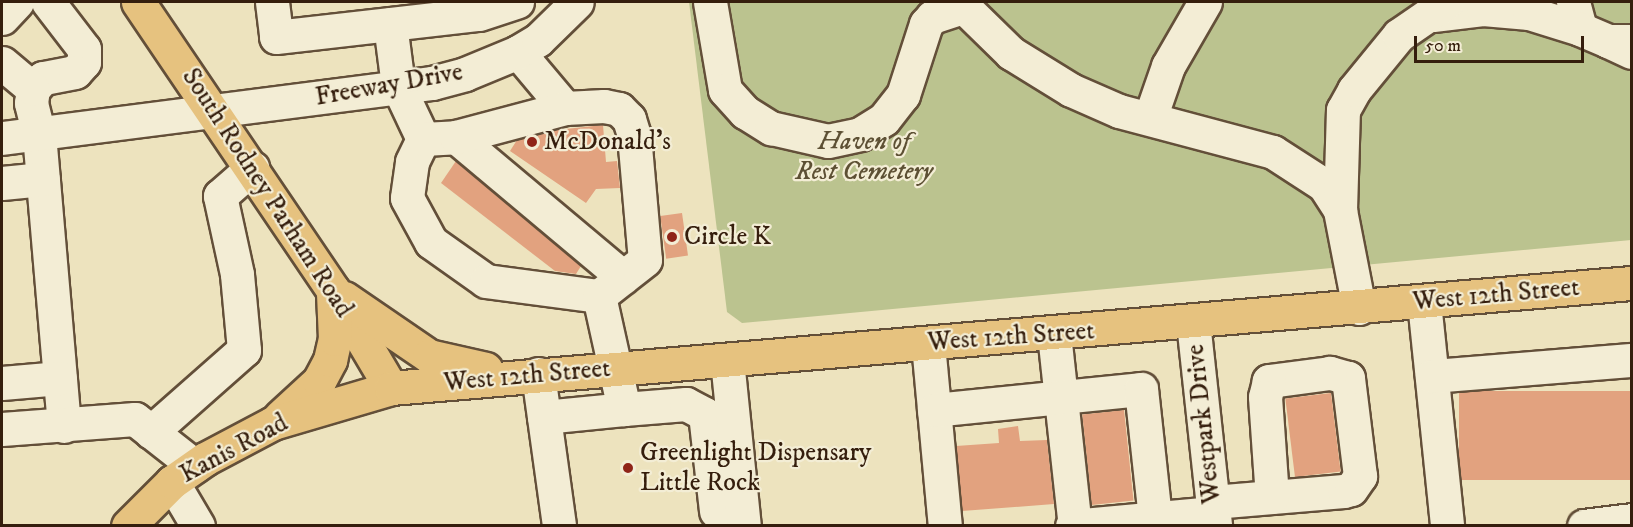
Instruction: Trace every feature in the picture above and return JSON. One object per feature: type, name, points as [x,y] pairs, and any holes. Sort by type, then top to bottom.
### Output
[{"type":"main road","name":"South Rodney Parham Road","points":[[138,2],[214,111],[333,290],[391,388]]},
{"type":"main road","name":"West 12th Street","points":[[391,388],[1359,308],[1632,282]]},
{"type":"main road","points":[[333,290],[429,356],[527,375]]},
{"type":"main road","points":[[273,423],[319,381],[330,360],[335,339],[333,290]]},
{"type":"main road","name":"Kanis Road","points":[[128,525],[183,474],[273,423],[391,388]]},
{"type":"street","points":[[2,18],[17,2]]},
{"type":"street","points":[[48,2],[84,48],[84,62],[75,72],[43,78],[33,89],[31,103],[39,134],[64,426]]},
{"type":"street","points":[[272,2],[276,38],[479,14],[517,2]]},
{"type":"street","name":"Freeway Drive","points":[[2,138],[398,86],[465,74],[518,52],[538,40],[577,2]]},
{"type":"street","points":[[710,2],[720,72],[725,90],[737,106],[771,128],[828,141],[860,134],[884,119],[903,95],[926,24],[932,17],[960,5],[1011,53],[1071,90],[1119,111],[1282,156],[1324,185],[1340,210]]},
{"type":"street","points":[[1150,118],[1168,66],[1205,2]]},
{"type":"street","points":[[1282,156],[1324,136],[1354,90],[1400,35],[1440,8],[1529,13],[1605,33]]},
{"type":"street","points":[[390,24],[398,86],[423,139]]},
{"type":"street","points":[[518,52],[565,108]]},
{"type":"street","points":[[2,63],[33,89]]},
{"type":"street","points":[[604,106],[619,109],[629,119],[634,135],[645,260],[611,287],[486,281],[431,242],[407,198],[412,162],[423,139],[456,137],[565,108],[604,106]]},
{"type":"street","points":[[1342,110],[1340,210],[1359,308]]},
{"type":"street","points":[[456,137],[611,287],[616,368],[624,409]]},
{"type":"street","points":[[151,432],[244,350],[237,274],[219,196],[252,168]]},
{"type":"street","points":[[2,183],[43,179]]},
{"type":"street","points":[[1424,302],[1447,525]]},
{"type":"street","name":"Westpark Drive","points":[[1193,322],[1214,514]]},
{"type":"street","points":[[1054,334],[1074,525],[1156,522],[1214,514],[1272,497]]},
{"type":"street","points":[[928,344],[945,525]]},
{"type":"street","points":[[728,360],[730,518]]},
{"type":"street","points":[[1432,376],[1632,360]]},
{"type":"street","points":[[527,375],[544,417],[559,525]]},
{"type":"street","points":[[2,383],[60,378]]},
{"type":"street","points":[[934,410],[1141,389],[1156,522]]},
{"type":"street","points":[[544,417],[686,404],[705,414],[730,518]]},
{"type":"street","points":[[2,429],[135,419],[151,432],[183,474],[198,525]]},
{"type":"street","points":[[1584,525],[1632,520]]},
{"type":"green space","name":"Haven of Rest Cemetery","points":[[689,2],[1631,2],[1631,240],[742,323],[727,312]]},
{"type":"building","name":"Circle K","points":[[603,125],[606,162],[617,161],[620,188],[596,189],[586,203],[510,151],[517,140],[556,130]]},
{"type":"building","points":[[456,161],[581,266],[576,274],[555,271],[441,183]]},
{"type":"building","name":"Circle K","points":[[682,213],[688,256],[666,259],[660,216]]},
{"type":"building","points":[[1459,391],[1632,391],[1632,480],[1459,480]]},
{"type":"building","points":[[1331,393],[1341,471],[1295,477],[1285,399]]},
{"type":"building","points":[[1124,410],[1134,501],[1092,505],[1082,414]]},
{"type":"building","points":[[1018,426],[1020,441],[1047,440],[1054,504],[962,511],[956,446],[999,443],[998,429]]},
{"type":"place","name":"McDonald's","points":[[532,142]]},
{"type":"place","name":"Circle K","points":[[672,237]]},
{"type":"place","name":"Greenlight Dispensary Little Rock","points":[[628,468]]}]
